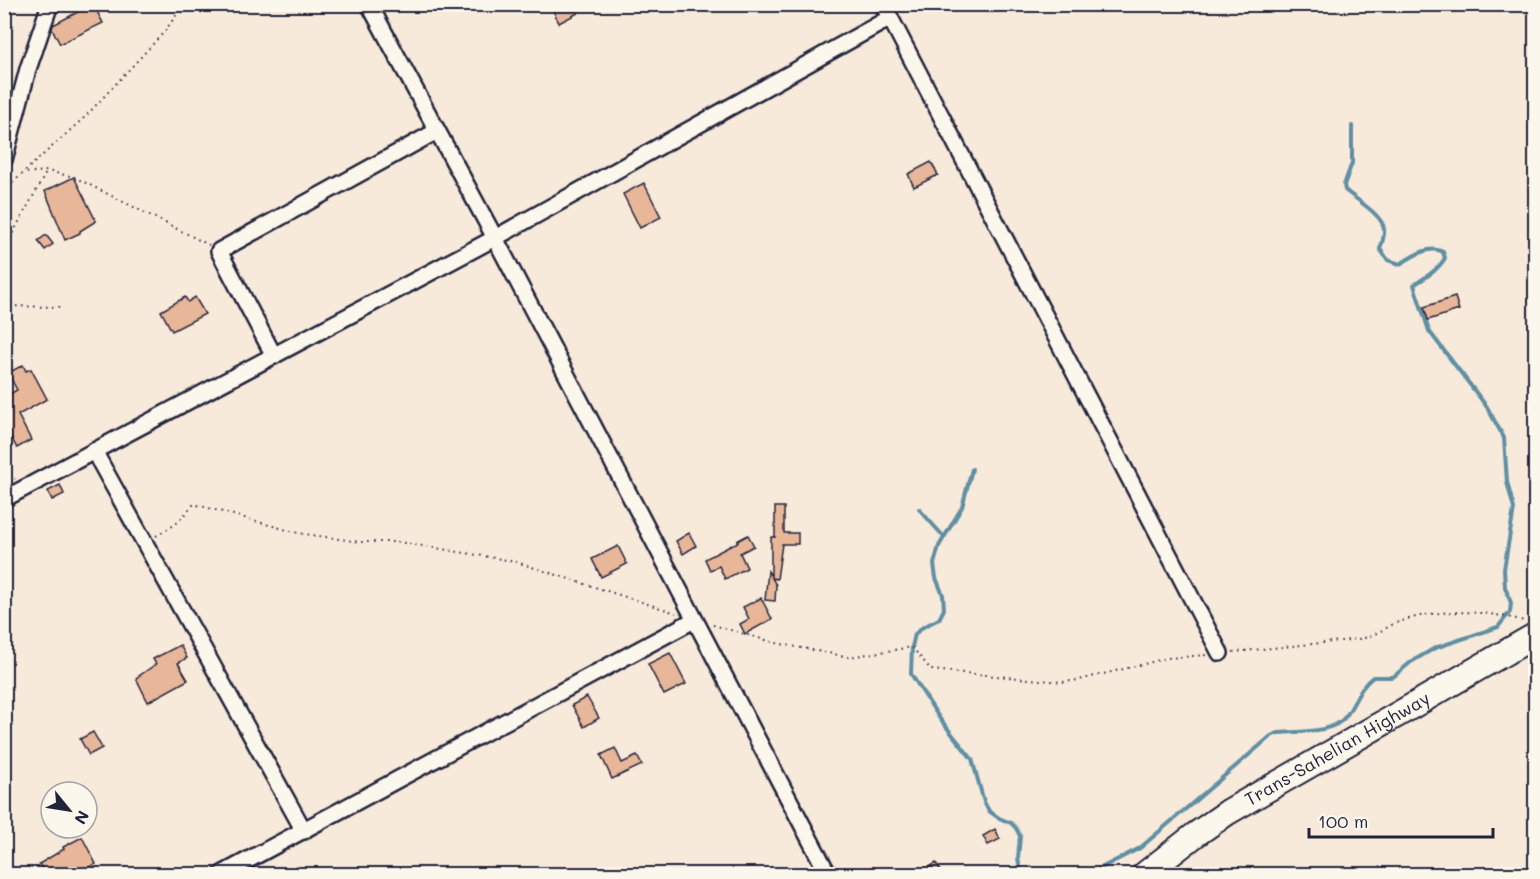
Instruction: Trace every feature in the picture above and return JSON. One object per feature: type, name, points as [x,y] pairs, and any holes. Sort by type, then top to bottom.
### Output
[{"type":"highway","name":"Trans-Sahelian Highway","points":[[1145,874],[1228,812],[1531,628]]},
{"type":"street","points":[[4,160],[28,69],[50,4]]},
{"type":"street","points":[[369,4],[495,238],[828,874]]},
{"type":"street","points":[[883,4],[1220,653]]},
{"type":"street","points":[[4,499],[495,238],[890,18]]},
{"type":"street","points":[[274,356],[219,251],[437,131]]},
{"type":"street","points":[[94,452],[304,831]]},
{"type":"street","points":[[222,874],[694,620]]},
{"type":"path","points":[[4,191],[86,117],[165,31],[184,4]]},
{"type":"path","points":[[23,173],[47,171],[78,179],[219,251]]},
{"type":"path","points":[[4,249],[47,171]]},
{"type":"path","points":[[4,306],[60,307]]},
{"type":"path","points":[[144,543],[176,524],[194,504],[298,533],[360,542],[399,542],[513,561],[694,620],[776,643],[849,657],[912,647],[931,670],[1062,682],[1168,658],[1369,637],[1399,622],[1437,613],[1480,613],[1508,616],[1531,628]]},
{"type":"building","points":[[93,4],[103,23],[60,44],[52,29],[53,25]]},
{"type":"building","points":[[550,4],[573,4],[578,13],[559,23]]},
{"type":"building","points":[[931,162],[938,175],[914,187],[908,174]]},
{"type":"building","points":[[74,177],[96,221],[80,233],[65,240],[45,191]]},
{"type":"building","points":[[644,183],[661,217],[640,228],[623,194]]},
{"type":"building","points":[[46,235],[53,244],[45,250],[38,241]]},
{"type":"building","points":[[185,297],[188,302],[195,297],[205,314],[172,331],[161,311]]},
{"type":"building","points":[[1455,297],[1459,310],[1428,320],[1424,307]]},
{"type":"building","points":[[23,365],[26,371],[31,369],[47,399],[18,415],[31,440],[17,448],[4,425],[4,397],[17,390],[8,373]]},
{"type":"building","points":[[60,485],[64,494],[52,500],[48,491]]},
{"type":"building","points":[[775,507],[784,507],[784,533],[798,533],[798,544],[782,544],[777,579],[772,578],[776,585],[775,601],[765,600],[768,571],[771,576],[771,537],[775,537]]},
{"type":"building","points":[[689,533],[696,546],[683,554],[676,541]]},
{"type":"building","points":[[748,535],[754,546],[740,553],[747,568],[725,579],[719,566],[710,570],[705,559]]},
{"type":"building","points":[[618,546],[627,564],[601,577],[592,559]]},
{"type":"building","points":[[761,598],[772,619],[745,634],[740,624],[749,619],[743,607]]},
{"type":"building","points":[[180,645],[187,658],[178,663],[188,680],[148,702],[136,678],[156,664],[153,659]]},
{"type":"building","points":[[670,653],[686,684],[664,695],[648,664]]},
{"type":"building","points":[[587,697],[599,718],[584,727],[572,705]]},
{"type":"building","points":[[93,732],[102,748],[89,755],[80,739]]},
{"type":"building","points":[[615,748],[622,763],[637,756],[642,765],[612,779],[601,755]]},
{"type":"building","points":[[995,829],[1000,839],[988,845],[983,836]]},
{"type":"building","points":[[76,840],[84,840],[96,864],[75,874],[46,874],[39,864],[64,849],[63,847]]},
{"type":"building","points":[[936,863],[941,871],[936,874],[918,874]]},
{"type":"waterway","points":[[1089,874],[1140,848],[1271,736],[1278,733],[1315,731],[1333,726],[1346,716],[1361,690],[1373,677],[1393,677],[1411,662],[1435,648],[1498,627],[1510,612],[1511,603],[1505,587],[1504,569],[1514,509],[1507,482],[1504,438],[1487,407],[1429,331],[1414,285],[1439,266],[1445,258],[1443,252],[1426,250],[1400,264],[1388,260],[1380,249],[1384,229],[1379,218],[1345,190],[1344,185],[1352,163],[1352,126]]},
{"type":"waterway","points":[[972,469],[962,507],[939,546],[934,564],[936,578],[943,595],[944,609],[939,619],[915,634],[911,674],[940,719],[972,759],[984,802],[989,811],[1016,828],[1020,836],[1018,858],[1021,874]]},
{"type":"waterway","points":[[919,509],[944,537]]}]
